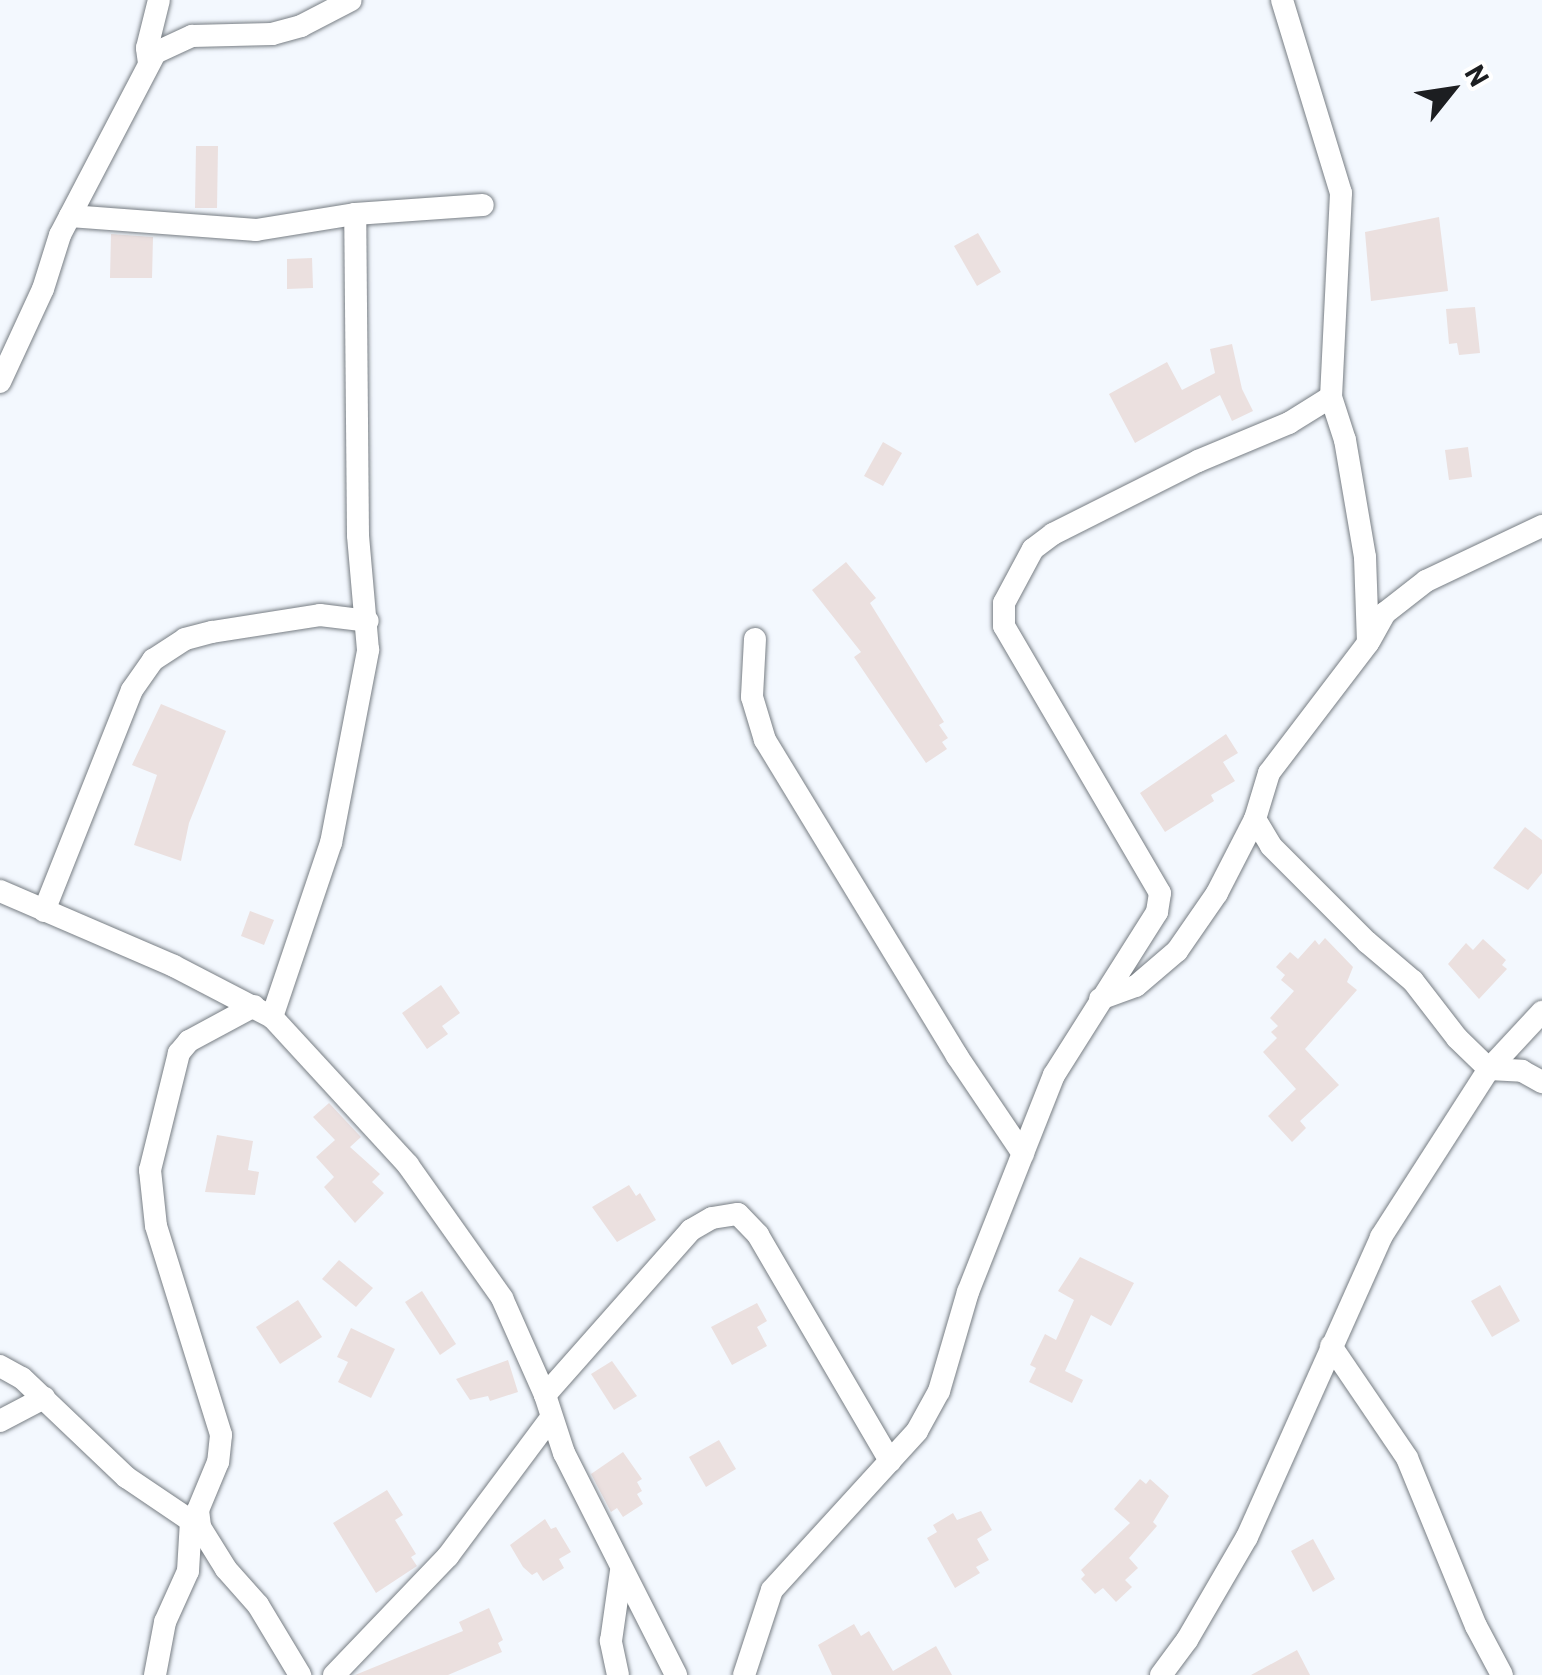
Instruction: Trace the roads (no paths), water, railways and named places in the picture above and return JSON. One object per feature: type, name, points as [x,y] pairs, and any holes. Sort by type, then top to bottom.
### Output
[{"type":"street","points":[[149,63],[147,48],[159,0]]},
{"type":"street","points":[[0,382],[43,289],[70,216],[156,52],[192,36],[272,34],[301,26],[351,0]]},
{"type":"street","points":[[1282,0],[1341,193],[1331,397],[1345,440],[1365,557],[1368,644]]},
{"type":"street","points":[[70,216],[256,230],[355,214],[483,206]]},
{"type":"street","points":[[155,1675],[165,1622],[188,1571],[198,1510],[218,1462],[220,1435],[156,1226],[150,1170],[179,1052],[190,1041],[263,1012],[331,844],[368,650],[358,536],[355,214]]},
{"type":"street","points":[[750,1672],[772,1590],[890,1461],[916,1430],[939,1391],[968,1292],[1054,1075],[1156,912],[1160,892],[1004,626],[1004,603],[1033,549],[1054,534],[1198,461],[1290,423],[1331,397]]},
{"type":"street","points":[[1100,999],[1136,986],[1177,951],[1218,892],[1256,819],[1269,774],[1368,644],[1385,613],[1426,580],[1542,526]]},
{"type":"street","points":[[44,911],[132,690],[153,660],[185,639],[212,632],[320,615],[368,621]]},
{"type":"street","points":[[755,639],[752,696],[765,740],[957,1056],[1023,1154]]},
{"type":"street","points":[[1256,819],[1271,846],[1367,942],[1413,981],[1457,1038],[1489,1070],[1522,1071],[1542,1082]]},
{"type":"street","points":[[0,892],[174,966],[263,1012],[408,1164],[502,1298],[620,1571],[676,1675]]},
{"type":"street","points":[[1160,1675],[1187,1640],[1247,1536],[1380,1236],[1489,1070],[1542,1012]]},
{"type":"street","points":[[334,1675],[448,1556],[548,1407],[691,1230],[712,1218],[738,1214],[758,1236],[890,1461]]},
{"type":"street","points":[[1331,1346],[1407,1458],[1476,1626],[1502,1675]]},
{"type":"street","points":[[0,1366],[44,1398],[126,1477],[195,1524],[226,1570],[258,1604],[300,1675]]},
{"type":"street","points":[[0,1422],[44,1398]]},
{"type":"street","points":[[618,1675],[611,1641],[620,1571]]}]
